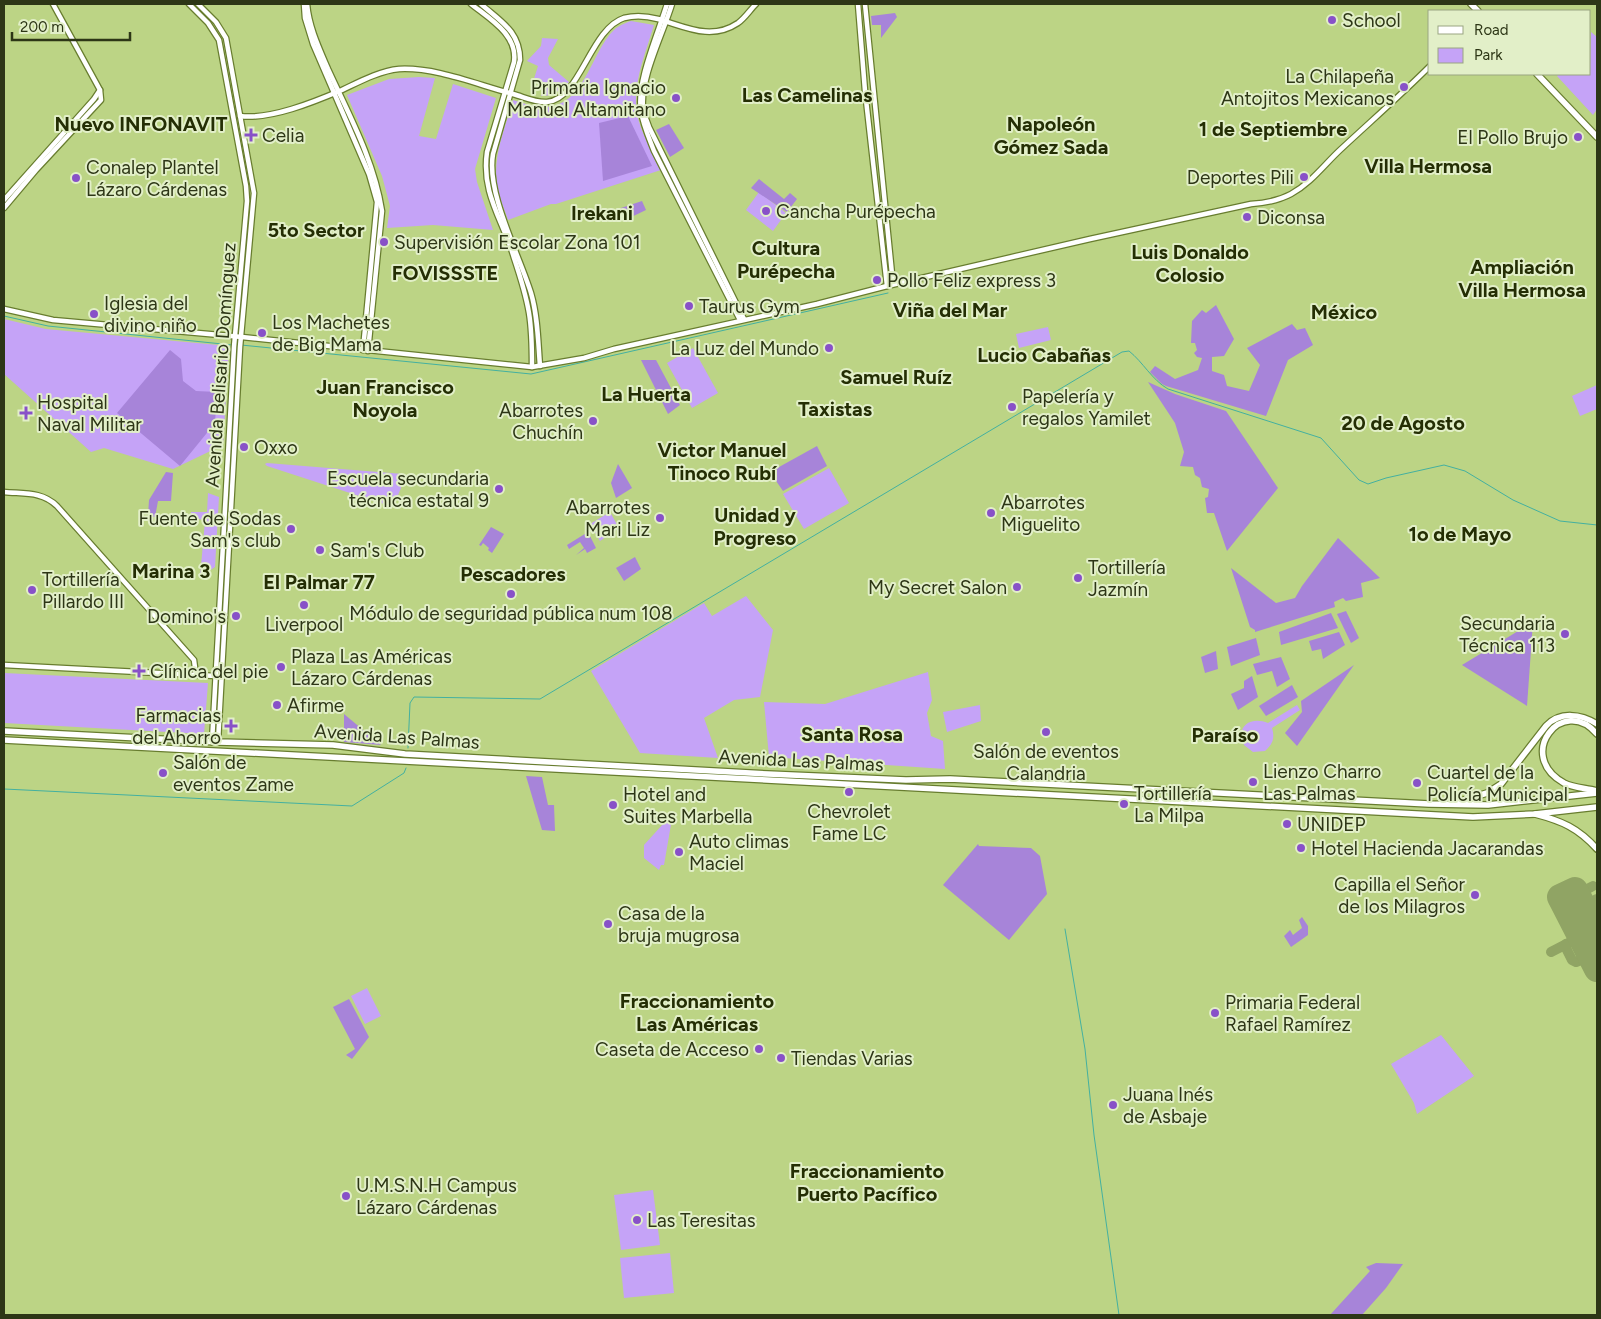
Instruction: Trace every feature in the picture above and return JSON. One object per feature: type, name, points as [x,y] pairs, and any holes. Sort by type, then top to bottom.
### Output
[{"type":"main road","points":[[1538,75],[1597,137]]},
{"type":"main road","points":[[1453,803],[1487,793],[1501,784],[1546,726],[1554,720],[1566,716],[1577,716],[1587,718],[1597,724]]},
{"type":"main road","points":[[1597,734],[1592,728],[1579,722],[1564,722],[1554,727],[1546,735],[1542,749],[1545,763],[1560,780],[1576,788],[1597,792]]},
{"type":"main road","name":"Avenida Las Palmas","points":[[4,731],[215,742],[333,745],[406,754],[768,774],[906,780],[958,780],[1429,804],[1484,805],[1597,792]]},
{"type":"main road","name":"Avenida Las Palmas","points":[[4,740],[1428,815],[1484,816],[1536,814],[1597,807]]},
{"type":"main road","points":[[1428,815],[1429,804]]},
{"type":"main road","points":[[1484,805],[1484,816]]},
{"type":"main road","points":[[1536,814],[1570,825],[1597,849]]},
{"type":"street","points":[[4,208],[6,200],[100,90],[53,4]]},
{"type":"street","name":"Avenida Belisario Domínguez","points":[[190,4],[208,23],[219,40],[246,186],[247,201],[233,354],[215,676],[213,720],[215,742]]},
{"type":"street","name":"Avenida Belisario Domínguez","points":[[198,4],[216,22],[226,38],[254,193],[240,347],[219,720],[215,742]]},
{"type":"street","points":[[305,4],[306,25],[363,146],[379,189],[382,211],[368,313],[365,350]]},
{"type":"street","points":[[471,4],[506,34],[514,47],[514,62],[487,152],[485,167],[486,181],[514,256],[529,312],[532,334],[532,367]]},
{"type":"street","points":[[481,4],[510,29],[518,42],[520,60],[490,166],[494,186],[526,278],[535,310],[540,366]]},
{"type":"street","points":[[666,4],[664,21],[649,72],[643,101],[644,113],[742,320]]},
{"type":"street","points":[[672,4],[641,85],[643,122],[654,151],[742,320]]},
{"type":"street","points":[[234,118],[266,115],[298,106],[367,78],[398,69],[431,72],[505,93],[547,102],[554,100],[565,92],[574,82],[595,45],[611,26],[626,17],[648,17],[707,33],[739,22],[756,4]]},
{"type":"street","points":[[858,4],[865,90],[886,286]]},
{"type":"street","points":[[865,4],[893,284]]},
{"type":"street","points":[[4,309],[53,320],[234,342],[241,339],[532,367],[540,366],[584,358],[614,348],[817,304],[893,284],[1090,239],[1251,204],[1274,202],[1312,180],[1339,151],[1428,68]]},
{"type":"street","points":[[336,92],[374,186],[377,202],[373,275]]},
{"type":"street","points":[[235,124],[242,123],[248,118]]},
{"type":"street","points":[[358,149],[363,146]]},
{"type":"street","points":[[654,151],[660,148]]},
{"type":"street","points":[[529,312],[535,310]]},
{"type":"street","points":[[233,354],[240,355]]},
{"type":"street","points":[[4,492],[36,494],[48,499],[57,506],[194,660],[196,675]]},
{"type":"street","points":[[4,665],[215,676],[221,680]]},
{"type":"street","points":[[213,720],[219,720]]},
{"type":"green space","points":[[631,21],[654,25],[638,80],[636,102],[641,127],[661,170],[551,204],[508,220],[499,193],[496,167],[500,144],[513,100],[532,106],[543,107],[557,105],[568,99],[578,89],[606,40],[616,29]]},
{"type":"green space","points":[[1591,32],[1597,37],[1597,109],[1593,115],[1557,76],[1591,75]]},
{"type":"green space","points":[[542,38],[558,39],[548,58],[549,65],[569,82],[560,90],[546,96],[541,96],[545,86],[533,82],[538,66],[527,61],[541,46]]},
{"type":"green space","points":[[435,78],[419,136],[436,139],[453,84],[496,98],[475,169],[477,182],[493,230],[433,225],[387,228],[390,206],[382,176],[347,95],[389,79]]},
{"type":"green space","name":"Cancha Purépecha","points":[[759,192],[786,213],[773,231],[746,210]]},
{"type":"green space","points":[[4,319],[46,329],[229,346],[223,445],[173,469],[104,448],[91,452],[4,374]]},
{"type":"green space","points":[[1048,327],[1051,340],[1019,348],[1016,334]]},
{"type":"green space","points":[[693,348],[718,393],[692,408],[667,363]]},
{"type":"green space","points":[[1597,385],[1597,409],[1580,416],[1572,396]]},
{"type":"green space","points":[[265,464],[403,474],[401,488],[393,507],[267,466]]},
{"type":"green space","points":[[829,468],[849,503],[804,529],[783,494]]},
{"type":"green space","points":[[208,493],[219,497],[215,567],[200,577],[205,521],[191,516],[191,512],[207,512]]},
{"type":"green space","points":[[610,512],[619,528],[600,541],[590,524]]},
{"type":"green space","points":[[746,596],[773,630],[760,697],[734,700],[704,718],[718,758],[640,753],[591,671],[704,603],[712,616]]},
{"type":"green space","points":[[928,672],[932,700],[927,713],[931,736],[943,741],[945,769],[769,757],[764,702],[825,704]]},
{"type":"green space","points":[[4,673],[208,683],[204,734],[4,723]]},
{"type":"green space","points":[[980,705],[981,721],[947,732],[943,712]]},
{"type":"green space","points":[[1297,705],[1300,710],[1272,728],[1273,741],[1265,751],[1253,752],[1244,745],[1242,733],[1246,724],[1256,721],[1268,723]]},
{"type":"green space","points":[[673,813],[664,865],[661,865],[659,870],[644,858],[644,845]]},
{"type":"green space","points":[[367,988],[381,1016],[365,1024],[351,996]]},
{"type":"green space","points":[[1441,1035],[1474,1076],[1417,1114],[1414,1103],[1391,1064]]},
{"type":"green space","name":"Las Teresitas","points":[[653,1190],[660,1245],[621,1250],[614,1195]]},
{"type":"green space","name":"Las Teresitas","points":[[670,1253],[674,1293],[624,1298],[620,1258]]},
{"type":"shaded area","points":[[895,13],[897,17],[881,38],[881,25],[872,25],[871,16]]},
{"type":"shaded area","points":[[628,116],[652,166],[603,181],[599,123]]},
{"type":"shaded area","points":[[669,124],[684,148],[670,157],[656,130]]},
{"type":"shaded area","points":[[759,179],[784,199],[790,193],[797,199],[787,212],[751,188]]},
{"type":"shaded area","points":[[642,201],[646,210],[625,220],[618,209]]},
{"type":"shaded area","points":[[1216,305],[1234,339],[1224,356],[1212,357],[1212,371],[1224,375],[1227,386],[1249,391],[1260,365],[1247,348],[1292,324],[1297,330],[1305,328],[1313,345],[1288,360],[1266,416],[1166,386],[1150,372],[1155,366],[1175,379],[1198,370],[1202,358],[1197,357],[1194,353],[1197,350],[1195,343],[1191,343],[1192,321],[1202,310],[1206,313]]},
{"type":"shaded area","points":[[170,350],[181,359],[183,381],[196,391],[217,392],[215,423],[180,466],[117,413]]},
{"type":"shaded area","points":[[641,360],[656,360],[680,405],[668,414]]},
{"type":"shaded area","points":[[1148,382],[1175,394],[1226,411],[1278,488],[1227,551],[1214,513],[1207,513],[1205,498],[1208,497],[1209,489],[1202,487],[1200,478],[1195,475],[1193,467],[1180,466],[1184,452],[1175,423]]},
{"type":"shaded area","points":[[817,446],[827,466],[783,491],[770,472]]},
{"type":"shaded area","points":[[618,464],[632,488],[616,498],[611,483]]},
{"type":"shaded area","points":[[166,472],[173,473],[171,501],[158,501],[155,517],[148,516],[149,500]]},
{"type":"shaded area","points":[[491,527],[504,534],[492,553],[483,543],[481,546],[479,545]]},
{"type":"shaded area","points":[[588,532],[596,548],[587,553],[585,549],[576,555],[584,548],[580,542],[569,549],[567,545]]},
{"type":"shaded area","points":[[1338,538],[1380,578],[1361,583],[1363,597],[1346,601],[1343,598],[1334,602],[1335,607],[1255,632],[1250,627],[1231,568],[1276,603],[1295,598]]},
{"type":"shaded area","points":[[635,557],[641,569],[624,581],[616,568]]},
{"type":"shaded area","points":[[1346,611],[1359,638],[1351,643],[1337,614]]},
{"type":"shaded area","points":[[1331,613],[1338,628],[1281,645],[1279,632]]},
{"type":"shaded area","points":[[1533,622],[1527,706],[1462,665]]},
{"type":"shaded area","points":[[1339,632],[1345,645],[1323,659],[1321,649],[1312,651],[1309,641]]},
{"type":"shaded area","points":[[1256,638],[1260,655],[1231,666],[1227,647]]},
{"type":"shaded area","points":[[1216,651],[1218,669],[1205,673],[1201,657]]},
{"type":"shaded area","points":[[1281,657],[1290,679],[1277,687],[1272,671],[1257,675],[1253,664]]},
{"type":"shaded area","points":[[1354,665],[1297,746],[1285,733],[1302,712],[1301,701]]},
{"type":"shaded area","points":[[1252,676],[1258,697],[1238,710],[1231,694],[1244,688],[1244,681]]},
{"type":"shaded area","points":[[1292,685],[1298,697],[1266,716],[1259,706]]},
{"type":"shaded area","points":[[344,714],[381,745],[344,742]]},
{"type":"shaded area","points":[[526,776],[542,777],[548,805],[554,805],[555,831],[542,830]]},
{"type":"shaded area","points":[[978,844],[979,846],[1031,848],[1040,856],[1047,894],[1009,940],[943,885]]},
{"type":"shaded area","points":[[1302,917],[1308,926],[1308,935],[1291,947],[1284,936],[1290,930],[1293,935],[1302,928],[1299,920]]},
{"type":"shaded area","points":[[349,999],[369,1037],[352,1059],[346,1055],[355,1049],[333,1007]]},
{"type":"shaded area","points":[[1376,1263],[1403,1264],[1386,1288],[1362,1315],[1330,1315],[1370,1271],[1366,1267]]},
{"type":"waterway","points":[[241,345],[531,374],[888,293]]},
{"type":"waterway","points":[[4,316],[48,326],[232,345]]},
{"type":"waterway","points":[[408,748],[410,703],[414,697],[540,699],[1122,352],[1129,351],[1157,381],[1168,389],[1321,438],[1359,480],[1368,484],[1444,465],[1465,471],[1513,500],[1560,521],[1597,525]]},
{"type":"waterway","points":[[4,789],[352,806],[404,773],[406,768]]},
{"type":"waterway","points":[[1065,929],[1085,1049],[1094,1135],[1119,1315]]},
{"type":"taxiway","points":[[1573,906],[1574,899],[1582,891],[1593,886]]},
{"type":"taxiway","points":[[1580,918],[1579,912],[1584,906],[1597,899]]},
{"type":"taxiway","points":[[1587,931],[1587,921],[1597,914]]},
{"type":"taxiway","points":[[1551,952],[1582,936],[1591,938]]},
{"type":"taxiway","points":[[1566,944],[1572,960],[1576,962],[1581,960]]},
{"type":"runway","points":[[1597,933],[1575,890],[1560,897],[1597,969]]},
{"type":"place","name":"School","points":[[1332,20]]},
{"type":"place","name":"La Chilapeña Antojitos Mexicanos","points":[[1404,87]]},
{"type":"place","name":"Primaria Ignacio Manuel Altamitano","points":[[676,98]]},
{"type":"place","name":"Celia","points":[[251,135]]},
{"type":"place","name":"El Pollo Brujo","points":[[1578,137]]},
{"type":"place","name":"Deportes Pili","points":[[1304,177]]},
{"type":"place","name":"Conalep Plantel Lázaro Cárdenas","points":[[76,178]]},
{"type":"place","name":"Cancha Purépecha","points":[[766,211]]},
{"type":"place","name":"Diconsa","points":[[1247,217]]},
{"type":"place","name":"Supervisión Escolar Zona 101","points":[[384,242]]},
{"type":"place","name":"Pollo Feliz express 3","points":[[877,280]]},
{"type":"place","name":"Taurus Gym","points":[[689,306]]},
{"type":"place","name":"Iglesia del divino niño","points":[[94,314]]},
{"type":"place","name":"Los Machetes de Big Mama","points":[[262,333]]},
{"type":"place","name":"La Luz del Mundo","points":[[829,348]]},
{"type":"place","name":"Papelería y regalos Yamilet","points":[[1012,407]]},
{"type":"place","name":"Hospital Naval Militar","points":[[26,413]]},
{"type":"place","name":"Abarrotes Chuchín","points":[[593,421]]},
{"type":"place","name":"Oxxo","points":[[244,447]]},
{"type":"place","name":"Escuela secundaria técnica estatal 9","points":[[499,489]]},
{"type":"place","name":"Abarrotes Miguelito","points":[[991,513]]},
{"type":"place","name":"Abarrotes Mari Liz","points":[[660,518]]},
{"type":"place","name":"Fuente de Sodas Sam's club","points":[[291,529]]},
{"type":"place","name":"Sam's Club","points":[[320,550]]},
{"type":"place","name":"Tortillería Jazmín","points":[[1078,578]]},
{"type":"place","name":"My Secret Salon","points":[[1017,587]]},
{"type":"place","name":"Tortillería Pillardo III","points":[[32,590]]},
{"type":"place","name":"Módulo de seguridad pública num 108","points":[[511,594]]},
{"type":"place","name":"Liverpool","points":[[304,605]]},
{"type":"place","name":"Domino's","points":[[236,616]]},
{"type":"place","name":"Secundaria Técnica 113","points":[[1565,634]]},
{"type":"place","name":"Plaza Las Américas Lázaro Cárdenas","points":[[281,667]]},
{"type":"place","name":"Clínica del pie","points":[[139,671]]},
{"type":"place","name":"Afirme","points":[[277,705]]},
{"type":"place","name":"Farmacias del Ahorro","points":[[231,726]]},
{"type":"place","name":"Salón de eventos Calandria","points":[[1046,732]]},
{"type":"place","name":"Salón de eventos Zame","points":[[163,773]]},
{"type":"place","name":"Lienzo Charro Las Palmas","points":[[1253,782]]},
{"type":"place","name":"Cuartel de la Policía Municipal","points":[[1417,783]]},
{"type":"place","name":"Chevrolet Fame LC","points":[[849,792]]},
{"type":"place","name":"Tortillería La Milpa","points":[[1124,804]]},
{"type":"place","name":"Hotel and Suites Marbella","points":[[613,805]]},
{"type":"place","name":"UNIDEP","points":[[1287,824]]},
{"type":"place","name":"Hotel Hacienda Jacarandas","points":[[1301,848]]},
{"type":"place","name":"Auto climas Maciel","points":[[679,852]]},
{"type":"place","name":"Capilla el Señor de los Milagros","points":[[1475,895]]},
{"type":"place","name":"Casa de la bruja mugrosa","points":[[608,924]]},
{"type":"place","name":"Primaria Federal Rafael Ramírez","points":[[1215,1013]]},
{"type":"place","name":"Caseta de Acceso","points":[[759,1049]]},
{"type":"place","name":"Tiendas Varias","points":[[781,1058]]},
{"type":"place","name":"Juana Inés de Asbaje","points":[[1113,1105]]},
{"type":"place","name":"U.M.S.N.H Campus Lázaro Cárdenas","points":[[346,1196]]},
{"type":"place","name":"Las Teresitas","points":[[637,1220]]},
{"type":"district","name":"Las Camelinas","points":[[807,95]]},
{"type":"district","name":"Nuevo INFONAVIT","points":[[141,124]]},
{"type":"district","name":"1 de Septiembre","points":[[1273,129]]},
{"type":"district","name":"Napoleón Gómez Sada","points":[[1051,136]]},
{"type":"district","name":"Villa Hermosa","points":[[1428,166]]},
{"type":"district","name":"Irekani","points":[[602,213]]},
{"type":"district","name":"5to Sector","points":[[316,230]]},
{"type":"district","name":"Cultura Purépecha","points":[[786,260]]},
{"type":"district","name":"Luis Donaldo Colosio","points":[[1190,264]]},
{"type":"district","name":"FOVISSSTE","points":[[445,273]]},
{"type":"district","name":"Ampliación Villa Hermosa","points":[[1522,278]]},
{"type":"district","name":"Viña del Mar","points":[[950,310]]},
{"type":"district","name":"México","points":[[1344,312]]},
{"type":"district","name":"Lucio Cabañas","points":[[1044,355]]},
{"type":"district","name":"Samuel Ruíz","points":[[896,377]]},
{"type":"district","name":"La Huerta","points":[[646,394]]},
{"type":"district","name":"Juan Francisco Noyola","points":[[385,398]]},
{"type":"district","name":"Taxistas","points":[[835,409]]},
{"type":"district","name":"20 de Agosto","points":[[1403,423]]},
{"type":"district","name":"Victor Manuel Tinoco Rubí","points":[[722,462]]},
{"type":"district","name":"Unidad y Progreso","points":[[755,526]]},
{"type":"district","name":"1o de Mayo","points":[[1460,534]]},
{"type":"district","name":"Marina 3","points":[[171,571]]},
{"type":"district","name":"Pescadores","points":[[513,574]]},
{"type":"district","name":"El Palmar 77","points":[[319,582]]},
{"type":"district","name":"Santa Rosa","points":[[852,734]]},
{"type":"district","name":"Paraíso","points":[[1225,735]]},
{"type":"district","name":"Fraccionamiento Las Américas","points":[[697,1012]]},
{"type":"district","name":"Fraccionamiento Puerto Pacífico","points":[[867,1182]]}]
